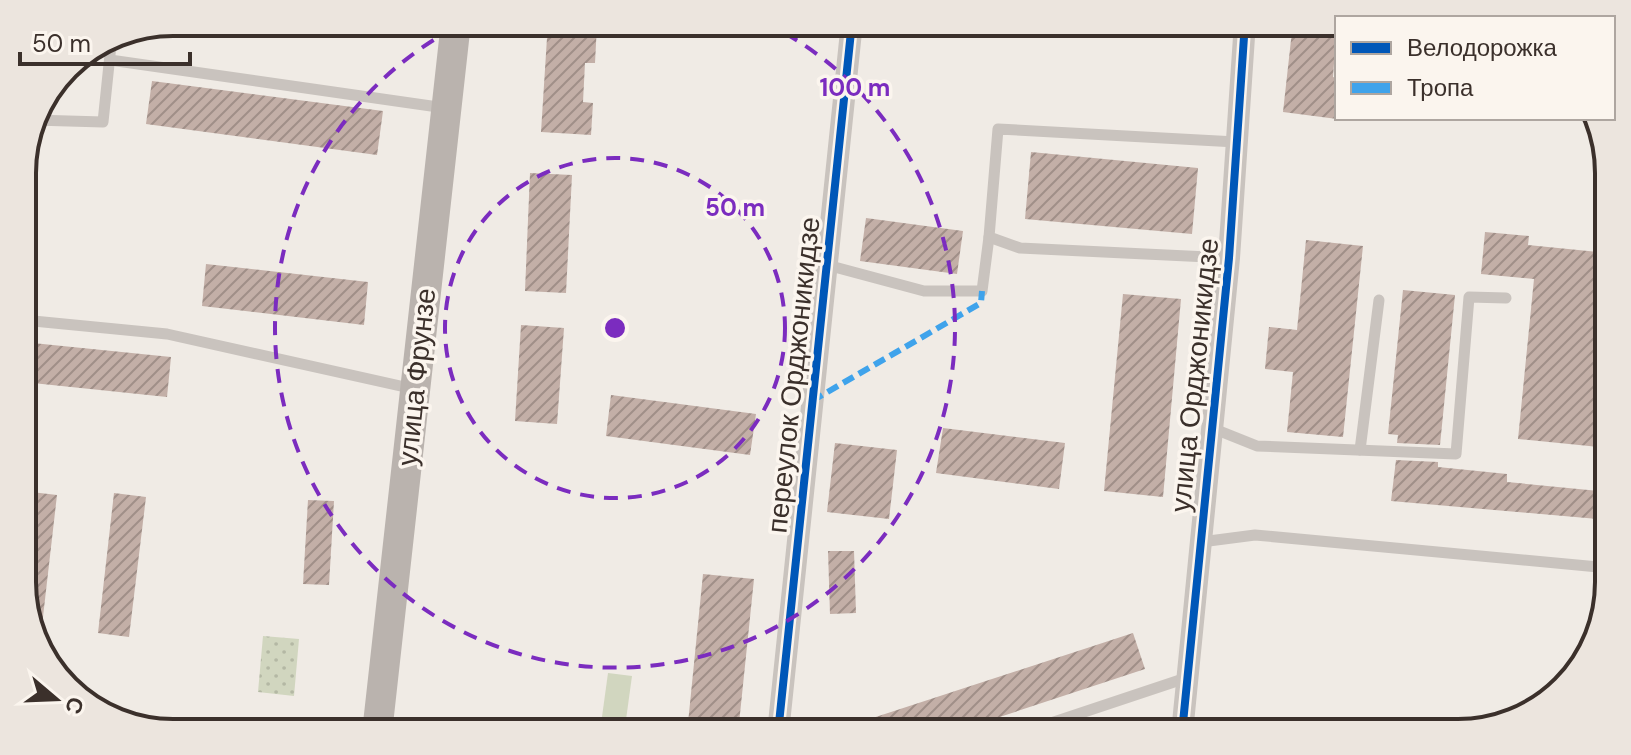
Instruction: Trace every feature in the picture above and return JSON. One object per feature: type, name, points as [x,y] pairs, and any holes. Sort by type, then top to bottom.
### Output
[{"type":"main road","name":"улица Фрунзе","points":[[379,719],[454,36]]},
{"type":"street","name":"переулок Орджоникидзе","points":[[779,719],[851,36]]},
{"type":"street","name":"улица Орджоникидзе","points":[[1183,719],[1229,258],[1244,36]]},
{"type":"lane","points":[[47,120],[103,122],[111,51]]},
{"type":"lane","points":[[110,60],[445,108]]},
{"type":"lane","points":[[827,265],[924,291],[982,291],[998,129],[1236,142]]},
{"type":"lane","points":[[989,237],[1020,248],[1229,258]]},
{"type":"lane","points":[[1212,428],[1257,446],[1456,454],[1469,297],[1506,298]]},
{"type":"lane","points":[[1360,450],[1379,300]]},
{"type":"lane","points":[[36,321],[167,334],[414,389]]},
{"type":"lane","points":[[1200,542],[1255,535],[1595,567]]},
{"type":"lane","points":[[1063,719],[1186,678]]},
{"type":"green space","points":[[263,636],[299,639],[294,696],[258,692]]},
{"type":"green space","points":[[608,673],[632,676],[626,719],[602,719]]},
{"type":"building","points":[[547,36],[596,36],[595,63],[585,63],[583,102],[593,103],[591,135],[541,132]]},
{"type":"building","points":[[1291,36],[1335,36],[1335,119],[1283,112]]},
{"type":"building","points":[[152,81],[383,111],[377,155],[146,124]]},
{"type":"building","points":[[1031,152],[1198,168],[1192,234],[1025,219]]},
{"type":"building","points":[[530,173],[572,175],[566,293],[525,291]]},
{"type":"building","points":[[866,218],[963,231],[957,274],[860,261]]},
{"type":"building","points":[[1485,232],[1529,236],[1528,245],[1595,252],[1595,447],[1518,439],[1534,279],[1481,274]]},
{"type":"building","points":[[1306,240],[1363,246],[1343,437],[1287,432],[1293,372],[1265,369],[1269,327],[1297,330]]},
{"type":"building","points":[[206,264],[368,282],[364,325],[202,306]]},
{"type":"building","points":[[1403,290],[1455,295],[1440,445],[1397,443],[1398,435],[1388,434]]},
{"type":"building","points":[[1123,294],[1181,299],[1163,497],[1104,491]]},
{"type":"building","points":[[521,325],[564,328],[557,424],[515,421]]},
{"type":"building","points":[[36,343],[171,357],[167,397],[36,383]]},
{"type":"building","points":[[611,395],[756,414],[750,455],[606,436]]},
{"type":"building","points":[[943,428],[1065,443],[1059,489],[936,473]]},
{"type":"building","points":[[835,443],[897,450],[889,519],[827,512]]},
{"type":"building","points":[[1396,460],[1438,462],[1438,467],[1507,474],[1507,482],[1595,491],[1595,519],[1391,501]]},
{"type":"building","points":[[36,493],[57,495],[42,623],[36,582]]},
{"type":"building","points":[[114,493],[146,497],[129,637],[98,633]]},
{"type":"building","points":[[308,500],[334,501],[329,585],[303,584]]},
{"type":"building","points":[[828,551],[854,551],[856,613],[830,614]]},
{"type":"building","points":[[703,574],[754,579],[739,719],[688,719]]},
{"type":"building","points":[[1133,633],[1145,669],[993,719],[870,719]]},
{"type":"marked path","points":[[812,401],[981,303],[982,291]]},
{"type":"cycle path","points":[[779,719],[851,36]]},
{"type":"cycle path","points":[[1183,719],[1229,258],[1244,36]]}]
